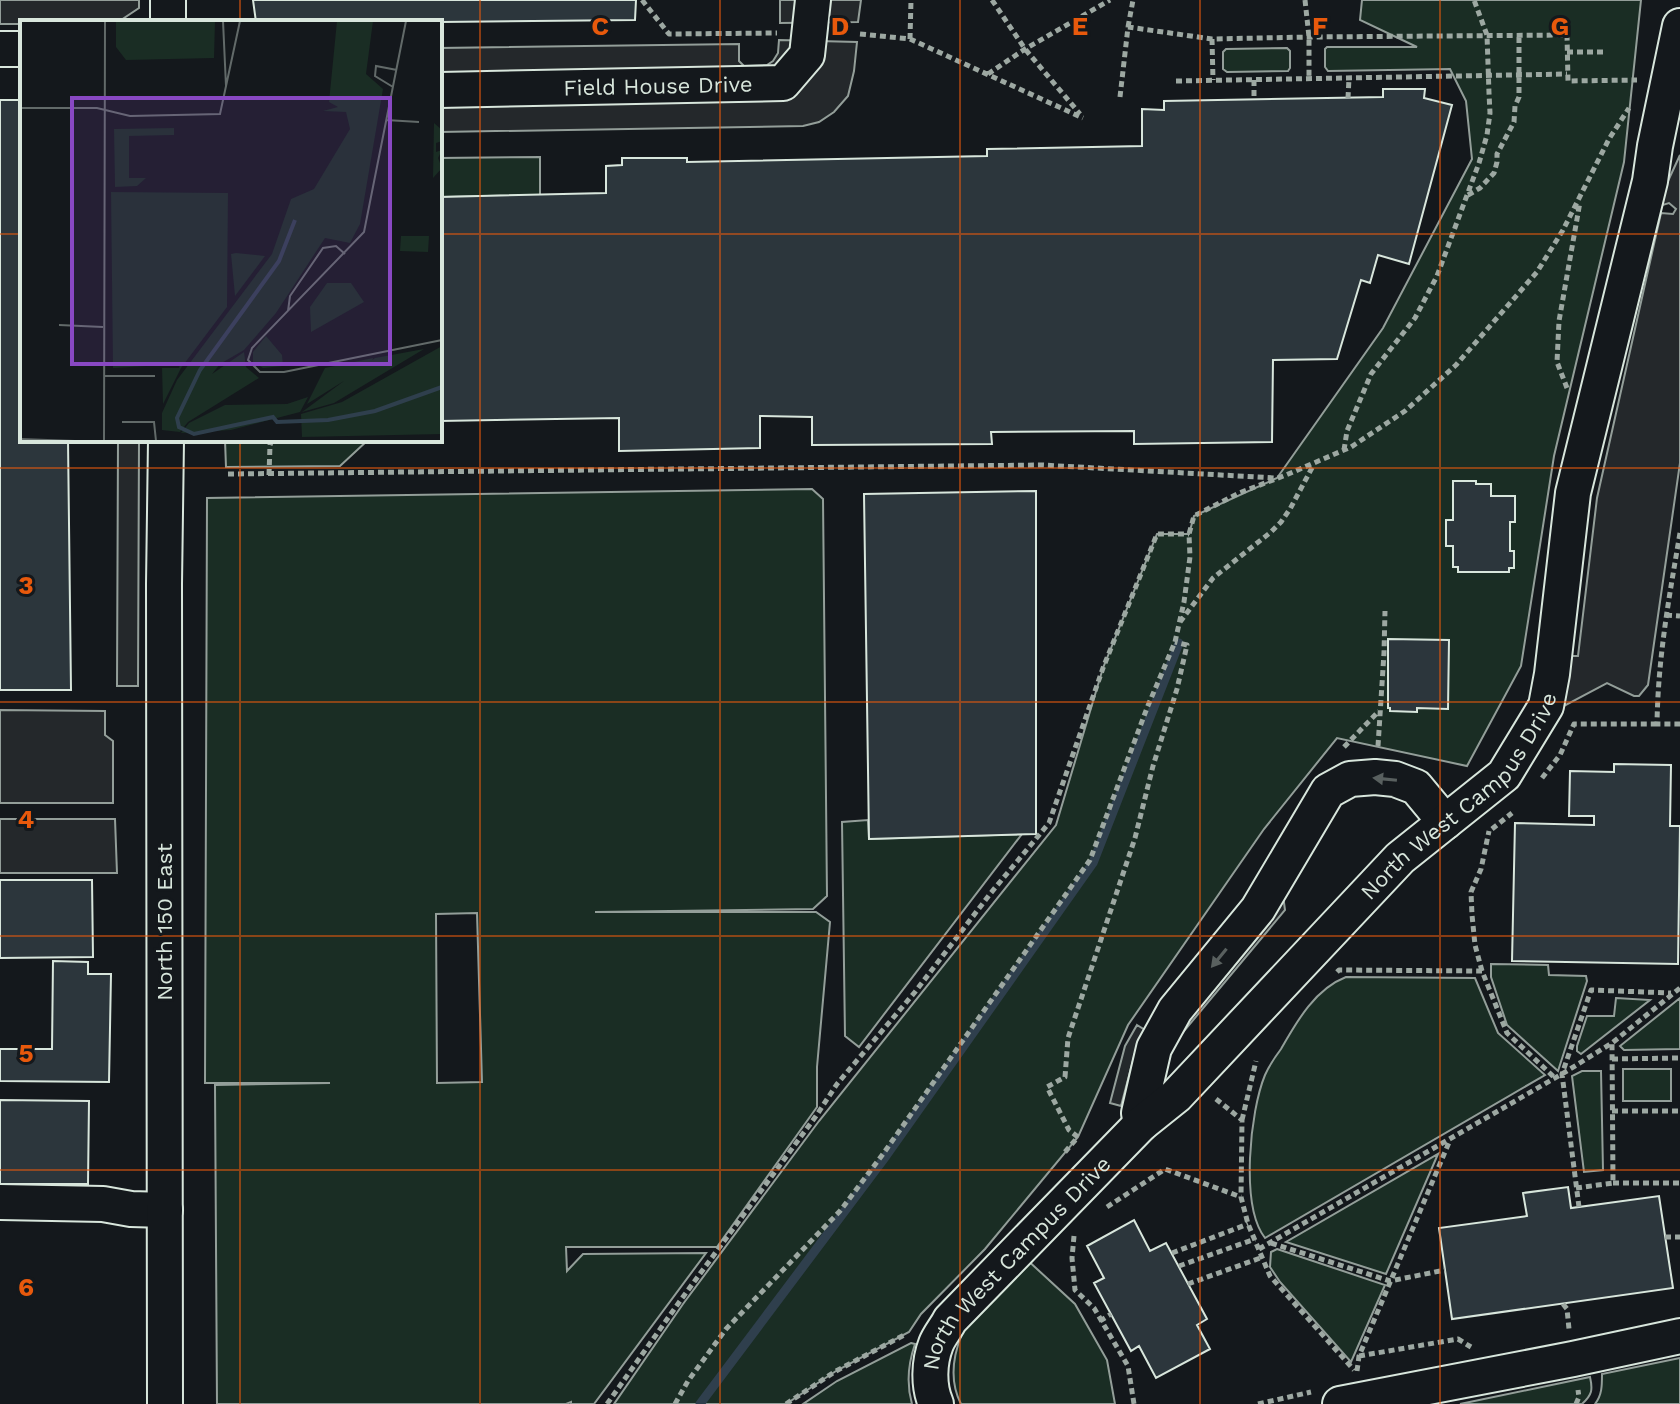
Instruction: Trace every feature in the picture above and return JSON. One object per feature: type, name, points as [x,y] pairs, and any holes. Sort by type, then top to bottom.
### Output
[{"type":"street","name":"Field House Drive","points":[[442,90],[783,83],[807,55],[813,0]]},
{"type":"street","name":"North West Campus Drive","points":[[936,1404],[930,1386],[931,1368],[936,1343],[950,1320],[1141,1124],[1176,1096],[1400,858],[1504,775],[1546,706],[1573,493],[1650,181],[1658,111],[1680,26]]},
{"type":"street","name":"North 150 East","points":[[165,1404],[166,442]]},
{"type":"street","points":[[1141,1124],[1139,1113],[1154,1048],[1175,1010],[1258,909],[1328,791],[1350,779],[1395,779],[1416,787],[1445,822]]},
{"type":"street","points":[[0,1202],[103,1204],[165,1210]]},
{"type":"street","points":[[1342,1387],[1573,1359],[1680,1336]]},
{"type":"path","points":[[642,0],[669,34],[777,33]]},
{"type":"path","points":[[910,39],[911,0]]},
{"type":"path","points":[[860,34],[910,39],[1083,118],[1025,49],[992,0]]},
{"type":"path","points":[[987,75],[1025,49],[1110,0]]},
{"type":"path","points":[[1120,97],[1133,0]]},
{"type":"path","points":[[1305,0],[1309,79]]},
{"type":"path","points":[[1344,450],[1347,431],[1371,374],[1415,318],[1437,276],[1487,135],[1490,113],[1487,35],[1474,0]]},
{"type":"path","points":[[1128,27],[1212,39],[1567,35],[1568,81],[1628,80]]},
{"type":"path","points":[[1467,195],[1480,188],[1494,173],[1497,154],[1514,122],[1519,97],[1519,35]]},
{"type":"path","points":[[1212,39],[1213,80]]},
{"type":"path","points":[[1567,52],[1607,52]]},
{"type":"path","points":[[1176,81],[1567,74]]},
{"type":"path","points":[[1348,98],[1349,78]]},
{"type":"path","points":[[1254,80],[1254,100]]},
{"type":"path","points":[[1640,90],[1646,80]]},
{"type":"path","points":[[675,1404],[726,1329],[840,1211],[1090,860],[1175,642],[1194,516],[1239,493],[1344,450],[1405,411],[1456,365],[1537,272],[1563,230],[1609,139],[1658,111]]},
{"type":"path","points":[[1569,391],[1557,362],[1559,321],[1581,196]]},
{"type":"path","points":[[269,475],[271,442]]},
{"type":"path","points":[[1179,622],[1213,578],[1281,522],[1314,463]]},
{"type":"path","points":[[228,474],[1042,465],[1277,478]]},
{"type":"path","points":[[1680,533],[1658,680],[1657,724],[1680,724]]},
{"type":"path","points":[[607,1404],[837,1084],[915,992],[1049,823],[1103,668],[1157,534],[1189,534]]},
{"type":"path","points":[[1378,755],[1385,611]]},
{"type":"path","points":[[1666,615],[1680,616]]},
{"type":"path","points":[[1078,1137],[1069,1130],[1047,1087],[1065,1077],[1068,1038],[1135,838],[1187,645],[1175,642]]},
{"type":"path","points":[[1335,753],[1380,711]]},
{"type":"path","points":[[1489,831],[1481,869],[1471,892],[1475,945],[1507,1033],[1555,1078]]},
{"type":"path","points":[[1330,980],[1339,970],[1482,971]]},
{"type":"path","points":[[1259,1249],[1562,1074],[1612,1043],[1680,988]]},
{"type":"path","points":[[1579,1207],[1562,1074],[1591,990],[1672,993]]},
{"type":"path","points":[[1612,1043],[1613,1183]]},
{"type":"path","points":[[1243,1067],[1256,1061],[1266,1051]]},
{"type":"path","points":[[1612,1059],[1680,1058]]},
{"type":"path","points":[[1256,1061],[1242,1120],[1241,1197],[1248,1224],[1270,1276],[1342,1387]]},
{"type":"path","points":[[1208,1093],[1242,1120]]},
{"type":"path","points":[[1612,1111],[1680,1111]]},
{"type":"path","points":[[1258,1404],[1342,1387],[1359,1356],[1450,1139]]},
{"type":"path","points":[[1098,1213],[1165,1169],[1241,1197]]},
{"type":"path","points":[[1576,1188],[1613,1183],[1680,1183]]},
{"type":"path","points":[[1172,1253],[1248,1224]]},
{"type":"path","points":[[1075,1229],[1072,1258],[1075,1290],[1094,1308],[1128,1366],[1134,1404]]},
{"type":"path","points":[[1665,1237],[1680,1237]]},
{"type":"path","points":[[1179,1266],[1255,1239]]},
{"type":"path","points":[[1271,1243],[1390,1281],[1445,1270]]},
{"type":"path","points":[[1188,1284],[1263,1257]]},
{"type":"path","points":[[1563,1304],[1568,1318]]},
{"type":"path","points":[[1100,1321],[1111,1314]]},
{"type":"path","points":[[1359,1356],[1458,1339],[1472,1347]]},
{"type":"green space","points":[[1362,0],[1641,0],[1624,162],[1554,456],[1521,666],[1467,766],[1337,738],[1264,829],[1128,1025],[1078,1137],[985,1249],[921,1314],[909,1332],[836,1371],[786,1404],[614,1404],[683,1304],[819,1121],[1056,825],[1103,668],[1157,534],[1189,534],[1194,516],[1277,478],[1383,328],[1472,159],[1466,101],[1450,69],[1328,71],[1325,67],[1327,47],[1417,47],[1360,20]]},
{"type":"green space","points":[[1287,48],[1290,51],[1288,71],[1227,72],[1223,69],[1223,52],[1226,49]]},
{"type":"green space","points":[[540,157],[540,195],[442,197],[442,158]]},
{"type":"green space","points":[[225,442],[366,442],[340,466],[226,467]]},
{"type":"green space","points":[[812,489],[823,499],[827,896],[813,909],[595,912],[816,912],[830,922],[817,1067],[817,1107],[717,1247],[566,1247],[567,1271],[583,1254],[706,1253],[594,1404],[217,1404],[215,1085],[330,1083],[205,1083],[207,498]],"holes":[[[477,913],[482,1082],[437,1083],[436,914]]]},
{"type":"green space","points":[[868,820],[869,839],[1022,834],[859,1047],[845,1036],[842,822]]},
{"type":"green space","points":[[1491,964],[1548,965],[1549,975],[1586,976],[1558,1071],[1507,1025],[1491,977]]},
{"type":"green space","points":[[1346,977],[1475,978],[1498,1033],[1545,1075],[1265,1238],[1257,1223],[1250,1182],[1252,1134],[1260,1091],[1270,1065],[1308,1007],[1325,989]]},
{"type":"green space","points":[[1616,998],[1650,1000],[1581,1054],[1577,1046],[1587,1016],[1614,1016]]},
{"type":"green space","points":[[1680,998],[1680,1049],[1624,1050],[1620,1046]]},
{"type":"green space","points":[[1623,1069],[1671,1069],[1671,1101],[1623,1101]]},
{"type":"green space","points":[[1582,1071],[1601,1071],[1603,1170],[1584,1172],[1572,1076]]},
{"type":"green space","points":[[1438,1154],[1386,1274],[1286,1242]]},
{"type":"green space","points":[[1277,1249],[1385,1285],[1351,1362],[1270,1267],[1271,1252]]},
{"type":"green space","points":[[1024,1257],[1075,1304],[1107,1360],[1115,1404],[961,1404],[956,1392],[954,1367],[963,1331],[981,1302]]},
{"type":"green space","points":[[911,1343],[915,1344],[909,1374],[912,1404],[803,1404],[837,1381]]},
{"type":"green space","points":[[1680,1358],[1680,1404],[1595,1404],[1602,1386],[1602,1374]]},
{"type":"green space","points":[[1590,1377],[1591,1392],[1582,1404],[1460,1404]]},
{"type":"shaded area","points":[[0,0],[139,0],[139,8],[121,20],[20,20],[20,24],[0,24]]},
{"type":"shaded area","points":[[780,0],[861,0],[858,22],[780,23]]},
{"type":"shaded area","points":[[779,40],[857,42],[848,96],[834,112],[819,122],[803,126],[442,132],[442,48],[739,44],[739,61],[744,66],[767,65],[778,53]]},
{"type":"shaded area","points":[[1680,155],[1680,463],[1648,685],[1639,696],[1634,696],[1607,683],[1564,706],[1571,656],[1578,656],[1597,498],[1661,213],[1673,214],[1676,209],[1669,203],[1656,207]]},
{"type":"shaded area","points":[[118,442],[139,442],[138,686],[117,686]]},
{"type":"shaded area","points":[[0,710],[105,711],[105,735],[113,741],[113,803],[0,803]]},
{"type":"shaded area","points":[[0,819],[115,819],[117,873],[0,873]]},
{"type":"shaded area","points":[[1281,881],[1285,910],[1174,1043],[1195,1004]]},
{"type":"shaded area","points":[[1137,1025],[1145,1030],[1136,1049],[1121,1106],[1110,1103],[1125,1046]]},
{"type":"building","points":[[253,0],[636,0],[635,20],[256,20]]},
{"type":"building","points":[[1383,89],[1425,89],[1424,98],[1452,105],[1409,264],[1378,255],[1370,283],[1361,280],[1337,359],[1273,360],[1272,442],[1134,444],[1134,431],[991,432],[992,444],[812,445],[812,417],[760,416],[760,448],[619,451],[619,418],[442,421],[442,197],[606,193],[606,166],[622,165],[622,158],[687,158],[687,162],[987,156],[987,149],[1142,146],[1142,109],[1164,110],[1164,101],[1383,97]]},
{"type":"building","points":[[0,100],[20,100],[20,442],[68,442],[71,690],[0,690]]},
{"type":"building","points":[[1453,481],[1491,484],[1491,496],[1515,496],[1515,522],[1510,522],[1510,551],[1514,551],[1514,568],[1509,568],[1509,572],[1458,572],[1458,567],[1453,567],[1453,546],[1446,546],[1446,520],[1453,520]]},
{"type":"building","points":[[1036,491],[1036,834],[869,839],[864,494]]},
{"type":"building","points":[[1388,639],[1449,640],[1448,709],[1390,711]]},
{"type":"building","points":[[1614,764],[1671,765],[1670,826],[1680,826],[1678,964],[1512,961],[1515,823],[1594,825],[1594,816],[1569,816],[1570,771],[1614,772]]},
{"type":"building","points":[[0,880],[92,880],[93,957],[0,958]]},
{"type":"building","points":[[53,961],[88,962],[88,974],[111,974],[109,1082],[0,1081],[0,1049],[52,1049]]},
{"type":"building","points":[[0,1100],[89,1101],[88,1184],[0,1184]]},
{"type":"building","points":[[1568,1187],[1571,1208],[1659,1196],[1673,1288],[1452,1319],[1439,1228],[1527,1216],[1523,1193]]},
{"type":"building","points":[[1134,1220],[1150,1251],[1166,1243],[1207,1319],[1197,1325],[1210,1349],[1156,1378],[1139,1346],[1131,1351],[1094,1283],[1104,1278],[1087,1246]]},
{"type":"waterway","points":[[700,1404],[886,1156],[1093,863],[1179,643]]}]
